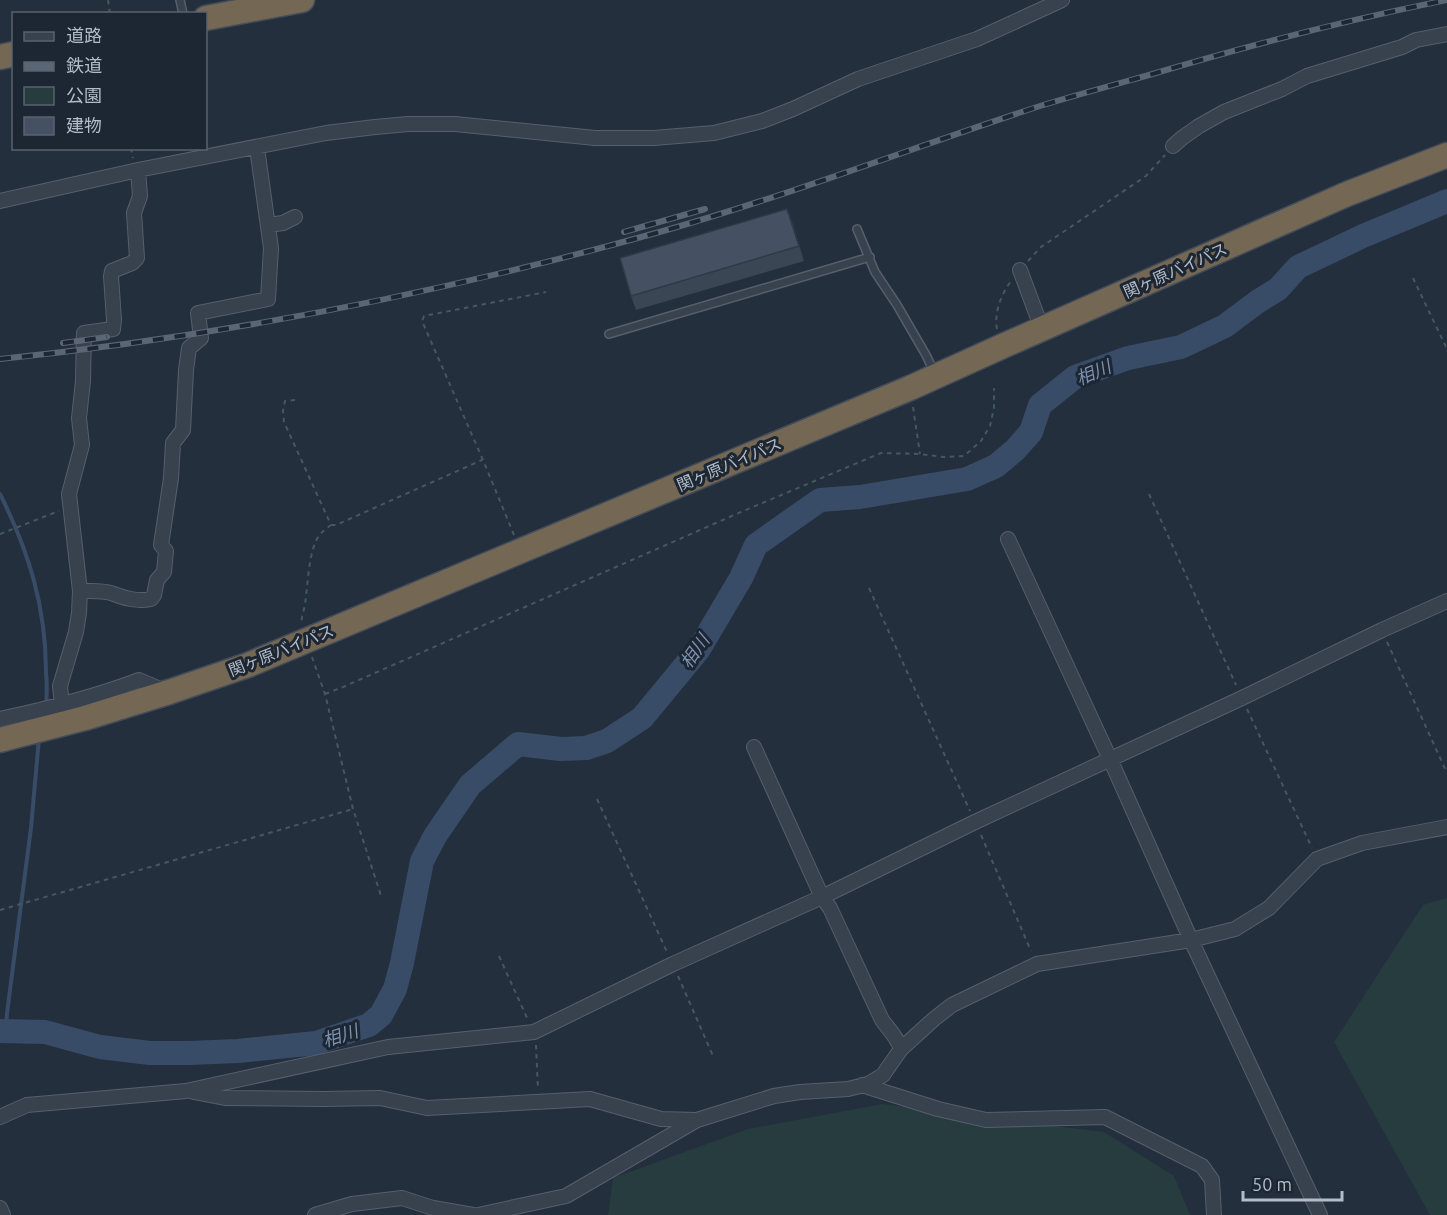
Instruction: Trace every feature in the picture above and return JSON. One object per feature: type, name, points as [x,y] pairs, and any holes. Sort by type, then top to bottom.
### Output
[{"type":"highway","points":[[207,18],[302,0]]},
{"type":"highway","name":"関ヶ原バイパス","points":[[0,740],[85,718],[248,665],[910,388],[1347,194],[1447,155]]},
{"type":"street","points":[[0,201],[138,170],[326,133],[408,124],[455,124],[595,138],[654,138],[714,133],[762,121],[863,78],[977,39],[1062,0]]},
{"type":"street","points":[[1173,146],[1199,126],[1224,112],[1282,89],[1307,76],[1382,54],[1416,40],[1447,34]]},
{"type":"street","points":[[80,591],[110,593],[126,598],[151,599],[157,580],[164,572],[166,551],[161,545],[171,478],[173,443],[183,430],[189,348],[201,338],[198,313],[267,299],[271,248],[257,148]]},
{"type":"street","points":[[62,705],[60,686],[76,632],[79,613],[80,591],[69,494],[82,445],[79,418],[83,381],[84,333],[113,329],[112,271],[132,263],[137,258],[134,213],[140,196],[138,170]]},
{"type":"street","points":[[268,225],[283,223],[295,217]]},
{"type":"street","points":[[1020,270],[1042,329]]},
{"type":"street","points":[[1008,539],[1191,940],[1320,1215]]},
{"type":"street","points":[[0,1117],[27,1105],[186,1091],[388,1047],[534,1032],[673,964],[822,897],[975,822],[1447,601]]},
{"type":"street","points":[[0,719],[62,705],[139,680],[169,692]]},
{"type":"street","points":[[754,747],[822,897],[830,908],[886,1028],[897,1037],[901,1049]]},
{"type":"street","points":[[478,1215],[566,1196],[697,1120],[774,1096],[848,1089],[868,1084],[883,1075],[901,1049],[952,1005],[1037,964],[1191,940],[1235,929],[1269,908],[1317,859],[1362,843],[1447,827]]},
{"type":"street","points":[[862,1085],[938,1109],[986,1120],[1105,1117],[1202,1166],[1212,1180],[1214,1215]]},
{"type":"street","points":[[186,1091],[225,1098],[380,1098],[427,1108],[590,1099],[661,1119],[697,1120]]},
{"type":"street","points":[[315,1215],[352,1204],[402,1198],[433,1208],[473,1215]]},
{"type":"street","points":[[0,1208],[3,1215]]},
{"type":"lane","points":[[857,229],[875,272],[936,376]]},
{"type":"lane","points":[[609,334],[870,257]]},
{"type":"path","points":[[997,332],[995,319],[1001,296],[1041,247],[1146,176],[1173,146]]},
{"type":"path","points":[[1413,278],[1447,349]]},
{"type":"path","points":[[521,551],[422,321],[424,316],[546,292]]},
{"type":"path","points":[[910,388],[920,454]]},
{"type":"path","points":[[324,694],[881,453],[964,456],[981,441],[990,426],[994,408],[994,388]]},
{"type":"path","points":[[295,400],[285,401],[283,411],[285,423],[331,525]]},
{"type":"path","points":[[382,899],[353,809],[324,694],[301,619],[312,554],[321,532],[331,525],[336,525],[483,460]]},
{"type":"path","points":[[1149,494],[1317,859]]},
{"type":"path","points":[[0,534],[70,507]]},
{"type":"path","points":[[869,588],[1037,964]]},
{"type":"path","points":[[1382,630],[1447,773]]},
{"type":"path","points":[[597,799],[713,1056]]},
{"type":"path","points":[[0,910],[353,809]]},
{"type":"green space","points":[[1447,898],[1447,1215],[1430,1215],[1334,1042],[1423,905]]},
{"type":"green space","points":[[882,1104],[1104,1132],[1174,1176],[1190,1215],[608,1215],[613,1178],[748,1129]]},
{"type":"building","points":[[787,209],[799,246],[631,296],[620,258]]},
{"type":"waterway","name":"相川","points":[[0,1031],[45,1032],[100,1047],[150,1053],[189,1053],[238,1051],[316,1043],[369,1025],[381,1015],[395,989],[422,861],[435,836],[470,785],[518,744],[561,749],[586,748],[607,741],[642,718],[699,649],[741,578],[756,545],[820,500],[860,497],[967,479],[996,466],[1031,432],[1040,405],[1075,377],[1128,358],[1181,347],[1225,326],[1278,289],[1298,267],[1363,236],[1447,201]]},
{"type":"waterway","points":[[0,494],[27,559],[39,602],[45,648],[46,705]]},
{"type":"waterway","points":[[6,1030],[31,828],[39,738]]},
{"type":"railway","points":[[0,359],[168,338],[251,324],[499,274],[710,217],[1067,98],[1297,34],[1447,0]]},
{"type":"railway","points":[[624,232],[705,209]]},
{"type":"railway","points":[[63,343],[107,337]]}]
